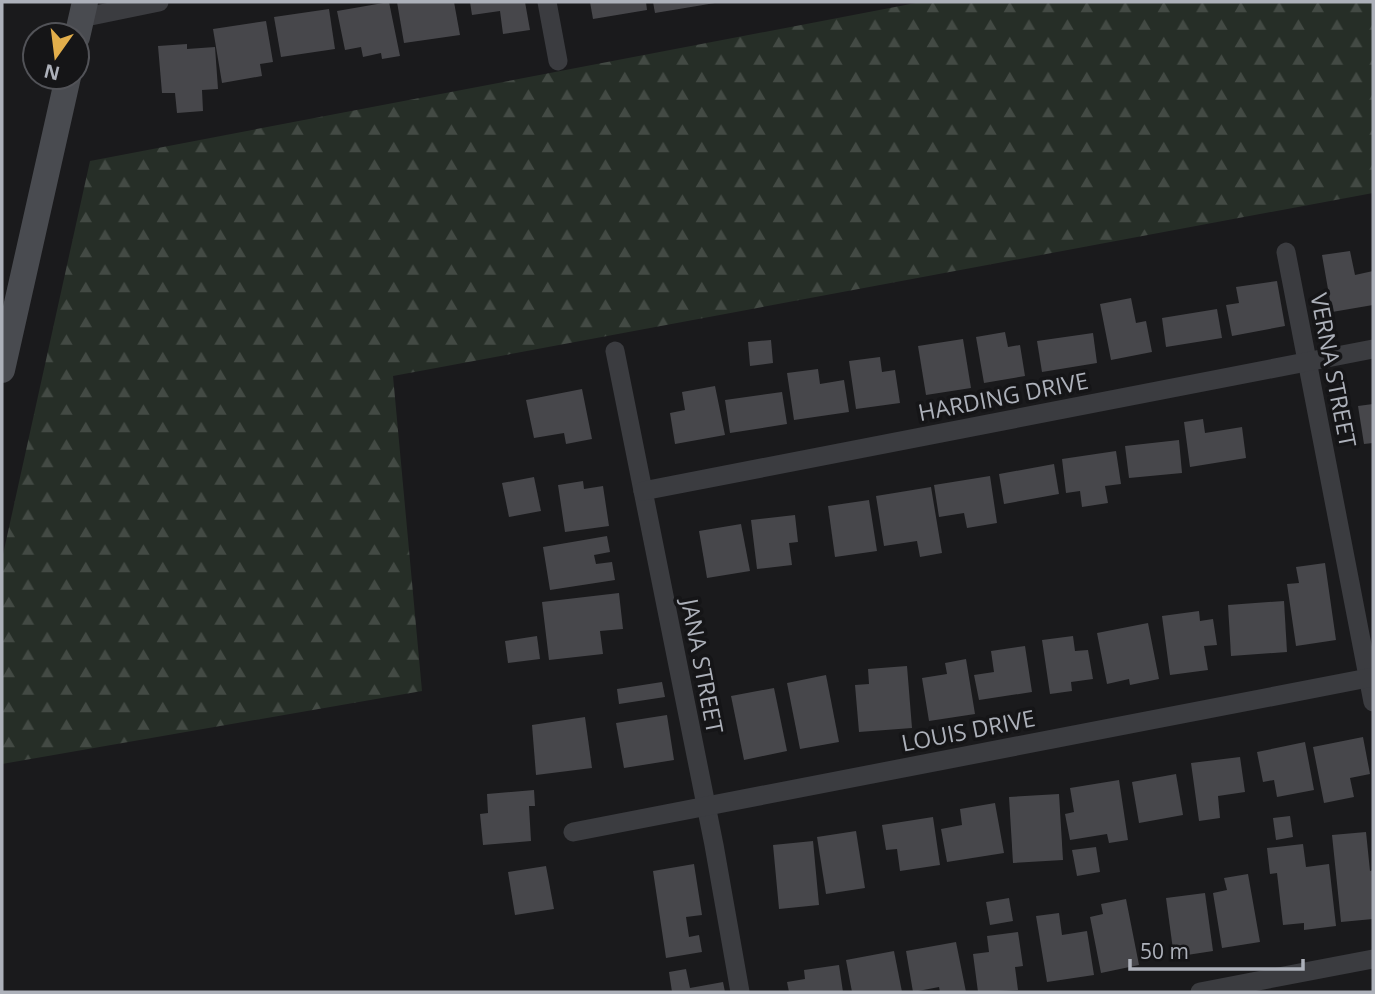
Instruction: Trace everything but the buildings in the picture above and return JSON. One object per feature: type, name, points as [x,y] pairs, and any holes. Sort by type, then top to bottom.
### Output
[{"type":"street","points":[[81,19],[159,2]]},
{"type":"street","points":[[547,2],[558,61]]},
{"type":"street","points":[[2,370],[65,91]]},
{"type":"street","name":"VERNA STREET","points":[[1286,253],[1371,677],[1373,702]]},
{"type":"street","name":"HARDING DRIVE","points":[[643,491],[1373,349]]},
{"type":"street","name":"JANA STREET","points":[[615,351],[706,806],[740,992]]},
{"type":"street","name":"LOUIS DRIVE","points":[[573,832],[1371,677]]},
{"type":"street","points":[[1200,992],[1373,959]]},
{"type":"green space","points":[[921,2],[1373,2],[1373,193],[393,376],[422,691],[2,764],[2,559],[90,161]]}]
